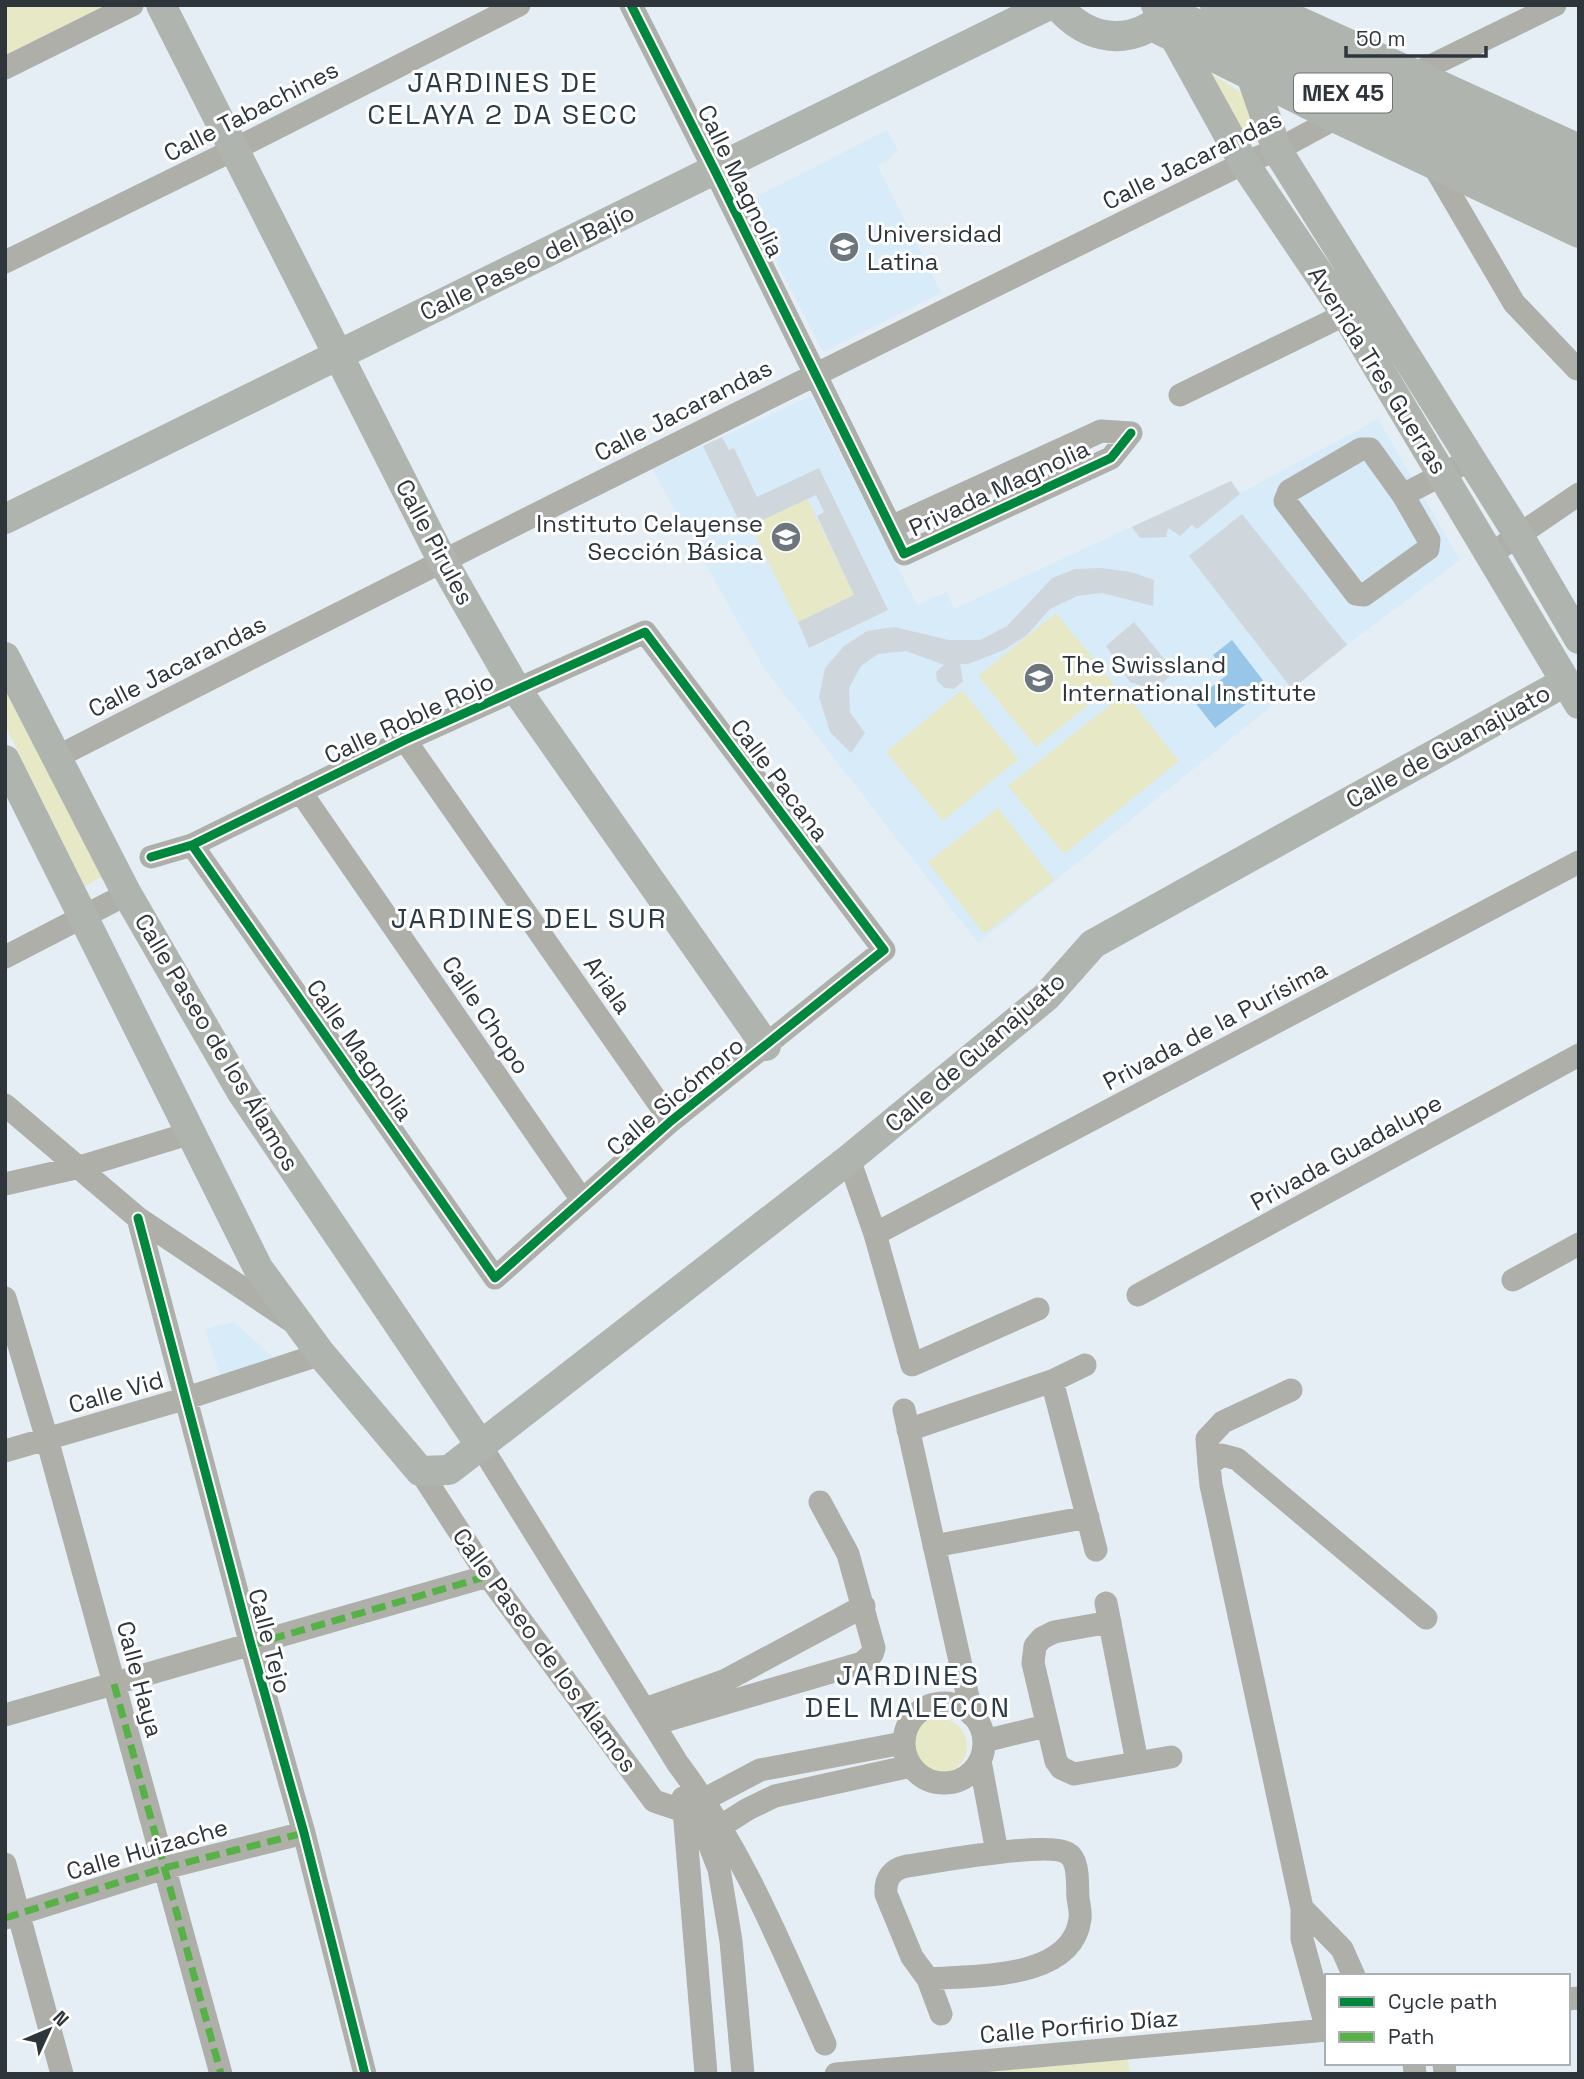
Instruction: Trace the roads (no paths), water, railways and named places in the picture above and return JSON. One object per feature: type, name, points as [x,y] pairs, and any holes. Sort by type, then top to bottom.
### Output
[{"type":"main road","name":"Calle Pirules","points":[[161,5],[442,560],[516,689],[766,1046]]},
{"type":"main road","name":"Calle Paseo del Bajío","points":[[5,519],[1049,5]]},
{"type":"main road","points":[[1057,5],[1069,20],[1088,31],[1109,37],[1131,35],[1161,23],[1173,5]]},
{"type":"main road","name":"MEX 45","points":[[1215,5],[1538,170],[1579,203]]},
{"type":"main road","points":[[1270,8],[1579,149]]},
{"type":"main road","points":[[1161,23],[1251,75],[1336,118],[1579,233]]},
{"type":"main road","name":"Avenida Tres Guerras","points":[[1161,23],[1244,163],[1346,314],[1574,686]]},
{"type":"main road","name":"MEX 45","points":[[1161,23],[1538,170],[1579,176]]},
{"type":"main road","name":"Avenida Tres Guerras","points":[[1251,75],[1277,149],[1472,459],[1579,639]]},
{"type":"main road","name":"Calle Paseo de los Álamos","points":[[5,657],[127,894],[241,1091],[481,1446]]},
{"type":"main road","name":"Calle de Guanajuato","points":[[481,1446],[849,1158],[1046,997],[1093,944],[1574,686]]},
{"type":"main road","name":"Calle Paseo de los Álamos","points":[[5,760],[12,789],[83,918],[258,1268],[321,1354],[420,1471]]},
{"type":"main road","points":[[420,1471],[449,1470],[481,1446]]},
{"type":"street","points":[[5,68],[132,5]]},
{"type":"street","name":"Calle Tabachines","points":[[5,262],[519,5]]},
{"type":"street","name":"Calle Magnolia","points":[[631,5],[815,374]]},
{"type":"street","points":[[1416,73],[1555,5]]},
{"type":"street","points":[[1251,75],[1244,60],[1244,40],[1270,8]]},
{"type":"street","name":"Calle Jacarandas","points":[[57,757],[442,560],[1336,118]]},
{"type":"street","points":[[1432,163],[1514,303],[1577,369],[1579,368]]},
{"type":"street","points":[[1180,395],[1346,314]]},
{"type":"street","name":"Privada Magnolia","points":[[815,374],[904,554],[1111,457],[1131,433],[1101,431],[891,527]]},
{"type":"street","points":[[1361,449],[1370,449],[1404,495],[1429,540],[1428,548],[1364,595],[1356,594],[1285,501],[1289,491],[1361,449]]},
{"type":"street","points":[[1404,495],[1472,459]]},
{"type":"street","points":[[1004,475],[1018,501]]},
{"type":"street","points":[[1491,554],[1579,494]]},
{"type":"street","name":"Calle Roble Rojo","points":[[151,857],[192,845],[405,740],[645,632]]},
{"type":"street","name":"Calle Pacana","points":[[645,632],[884,950]]},
{"type":"street","name":"Ariala","points":[[405,740],[671,1122]]},
{"type":"street","name":"Calle Chopo","points":[[300,791],[582,1200]]},
{"type":"street","name":"Calle Magnolia","points":[[192,845],[495,1278]]},
{"type":"street","name":"Privada de la Purísima","points":[[875,1234],[1579,862]]},
{"type":"street","points":[[5,957],[127,894]]},
{"type":"street","name":"Calle Sicómoro","points":[[495,1278],[671,1122],[884,950]]},
{"type":"street","name":"Privada Guadalupe","points":[[1138,1295],[1579,1055]]},
{"type":"street","points":[[5,1105],[138,1218],[300,1327]]},
{"type":"street","points":[[5,1184],[80,1167],[191,1133]]},
{"type":"street","points":[[849,1158],[875,1234],[912,1365],[1038,1309]]},
{"type":"street","name":"Calle Tejo","points":[[138,1218],[251,1645],[304,1833],[365,2074]]},
{"type":"street","points":[[1513,1280],[1579,1244]]},
{"type":"street","name":"Calle Haya","points":[[5,1298],[47,1439],[221,2074]]},
{"type":"street","name":"Calle Vid","points":[[5,1451],[187,1398],[321,1354]]},
{"type":"street","points":[[972,1715],[906,1420],[1052,1381],[1085,1365]]},
{"type":"street","points":[[1052,1381],[1096,1550]]},
{"type":"street","points":[[1291,1390],[1223,1422],[1208,1438],[1209,1465],[1211,1485],[1302,1908],[1302,1939],[1325,2023]]},
{"type":"street","name":"Calle Paseo de los Álamos","points":[[481,1446],[678,1764],[705,1800],[744,1865],[825,2044]]},
{"type":"street","points":[[1209,1465],[1222,1455],[1237,1459],[1426,1618]]},
{"type":"street","name":"Calle Paseo de los Álamos","points":[[420,1471],[488,1576],[654,1801],[684,1811]]},
{"type":"street","points":[[650,1716],[730,1691],[868,1660],[874,1648],[864,1605],[848,1554],[820,1502]]},
{"type":"street","points":[[934,1546],[1088,1517]]},
{"type":"street","points":[[5,1715],[488,1576]]},
{"type":"street","points":[[730,1691],[864,1605]]},
{"type":"street","points":[[1138,1762],[1108,1613],[1042,1638],[1035,1646],[1034,1663],[1056,1761],[1067,1772],[1082,1774],[1171,1757]]},
{"type":"street","points":[[948,1703],[964,1679]]},
{"type":"street","points":[[988,1799],[946,1783],[933,1782],[920,1776],[911,1766],[904,1743],[906,1730],[913,1718],[923,1709],[948,1703],[961,1707],[972,1715],[981,1727],[988,1799],[997,1852]]},
{"type":"street","points":[[946,1783],[960,1780],[972,1773],[982,1751],[1046,1726]]},
{"type":"street","points":[[705,1800],[760,1770],[904,1743]]},
{"type":"street","name":"Calle Paseo de los Álamos","points":[[678,1764],[706,2074]]},
{"type":"street","name":"Calle Paseo de los Álamos","points":[[678,1764],[719,1869],[730,1941],[743,2074]]},
{"type":"street","points":[[721,1826],[775,1796],[911,1766]]},
{"type":"street","name":"Calle Huizache","points":[[12,1916],[164,1868],[304,1833]]},
{"type":"street","points":[[928,1979],[1027,1970],[1055,1958],[1074,1937],[1080,1919],[1076,1870],[1072,1857],[1067,1852],[1056,1850],[997,1852],[907,1866],[898,1868],[890,1875],[886,1894],[912,1957],[928,1979],[941,2014]]},
{"type":"street","points":[[5,1864],[12,1916],[62,2074]]},
{"type":"street","points":[[1302,1908],[1342,1949],[1353,1974]]},
{"type":"street","name":"Calle Porfirio Díaz","points":[[836,2074],[1325,2030]]},
{"type":"water","points":[[1232,640],[1268,687],[1215,728],[1194,701],[1228,674],[1213,655]]},
{"type":"place","name":"Universidad Latina","points":[[844,247]]},
{"type":"place","name":"Instituto Celayense Sección Básica","points":[[786,537]]},
{"type":"place","name":"The Swissland International Institute","points":[[1039,678]]},
{"type":"district","name":"JARDINES DE CELAYA 2 DA SECC","points":[[503,98]]},
{"type":"district","name":"JARDINES DEL SUR","points":[[529,918]]},
{"type":"district","name":"JARDINES DEL MALECON","points":[[908,1691]]}]
